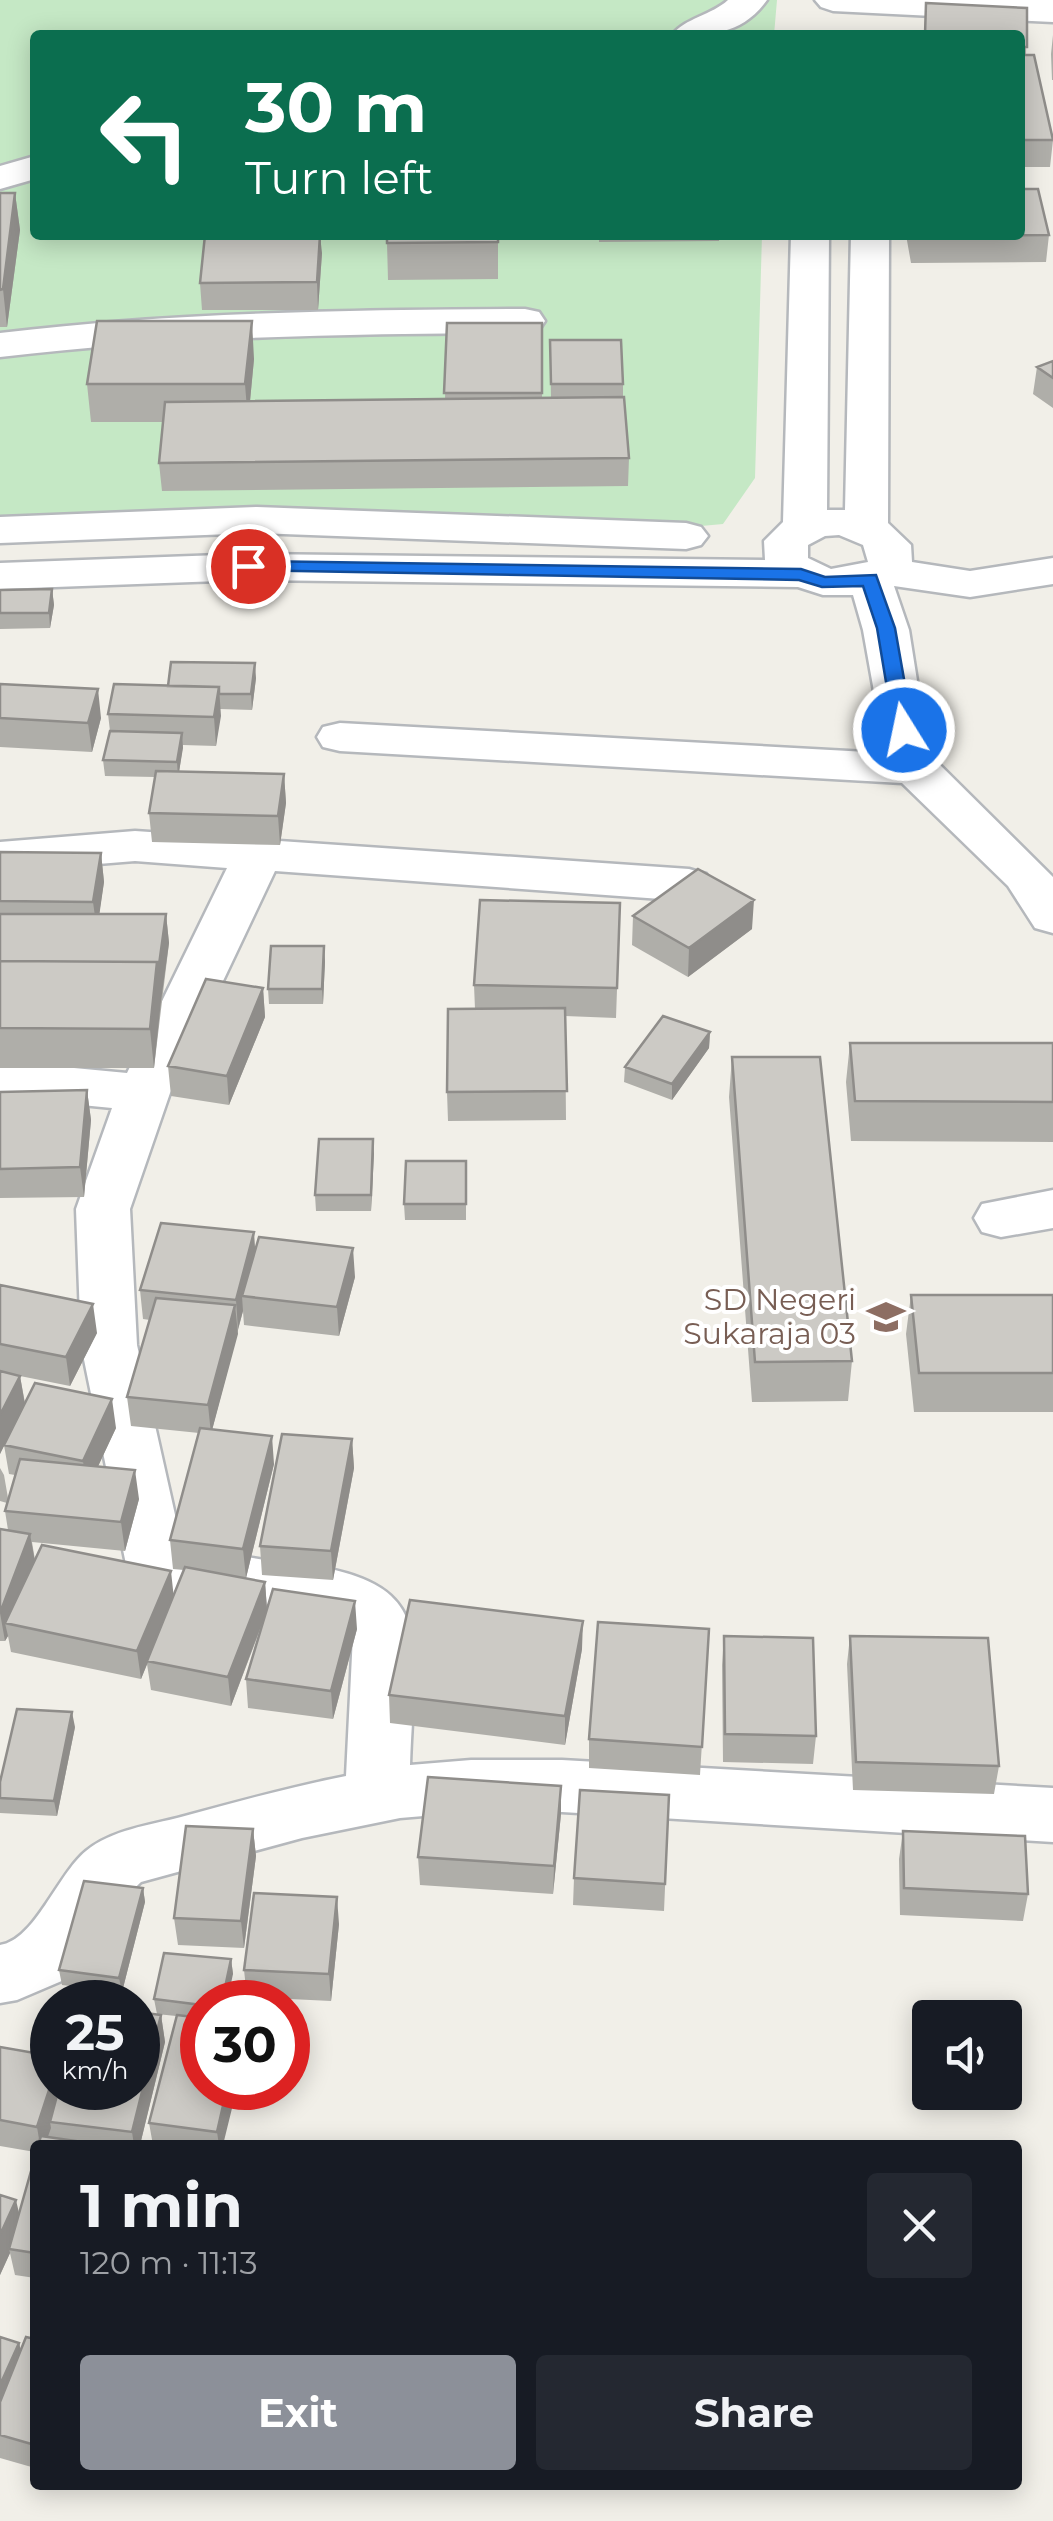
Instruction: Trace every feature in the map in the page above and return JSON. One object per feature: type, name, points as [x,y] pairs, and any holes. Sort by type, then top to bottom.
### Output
[{"type":"street","points":[[701,30],[730,17],[750,0]]},
{"type":"street","points":[[816,30],[818,0]]},
{"type":"street","points":[[860,9],[1053,12]]},
{"type":"street","points":[[0,178],[30,169]]},
{"type":"street","points":[[810,240],[798,547],[822,582],[847,584],[875,553],[1007,544],[1053,532]]},
{"type":"street","points":[[870,240],[875,553],[904,730],[916,769],[1021,867],[1041,890],[1053,917]]},
{"type":"street","points":[[0,344],[127,330],[274,323],[525,321]]},
{"type":"street","points":[[0,530],[81,523],[302,520],[798,547]]},
{"type":"street","points":[[0,576],[798,547],[836,522],[875,553],[970,584],[1053,570]]},
{"type":"street","points":[[340,737],[916,769]]},
{"type":"street","points":[[0,857],[135,846],[689,885]]},
{"type":"street","points":[[258,856],[144,1092],[103,1209],[108,1345],[130,1568],[333,1591],[368,1607],[384,1632],[376,1796]]},
{"type":"street","points":[[0,1078],[144,1092]]},
{"type":"street","points":[[1001,1218],[1053,1208]]},
{"type":"street","points":[[0,1974],[41,1962],[59,1940],[76,1906],[102,1875],[122,1860],[302,1811],[376,1796],[470,1786],[562,1786],[1053,1816]]},
{"type":"green space","points":[[0,0],[777,0],[774,30],[30,30],[30,240],[762,240],[755,478],[723,524],[614,534],[0,530]]},
{"type":"building","points":[[926,3],[1027,8],[1027,47],[1025,30],[925,30]]},
{"type":"building","points":[[1025,55],[1034,55],[1053,140],[1025,140]]},
{"type":"building","points":[[1025,189],[1038,189],[1049,235],[1025,235]]},
{"type":"building","points":[[0,193],[15,193],[0,290]]},
{"type":"building","points":[[204,240],[320,240],[317,282],[200,283]]},
{"type":"building","points":[[387,240],[498,240],[498,242]]},
{"type":"building","points":[[97,321],[252,321],[245,384],[87,384]]},
{"type":"building","points":[[447,323],[542,323],[542,393],[444,393]]},
{"type":"building","points":[[550,340],[621,340],[623,384],[551,384]]},
{"type":"building","points":[[1053,361],[1053,378],[1037,367]]},
{"type":"building","points":[[624,397],[629,458],[159,463],[165,402]]},
{"type":"building","points":[[52,589],[49,613],[0,613],[0,590]]},
{"type":"building","points":[[171,662],[255,663],[251,694],[219,694],[219,687],[168,686]]},
{"type":"building","points":[[0,684],[98,689],[88,723],[0,718]]},
{"type":"building","points":[[114,684],[219,687],[214,717],[108,714]]},
{"type":"building","points":[[110,731],[182,733],[177,762],[103,760]]},
{"type":"building","points":[[156,771],[284,774],[278,816],[149,813]]},
{"type":"building","points":[[0,852],[101,853],[93,902],[0,901]]},
{"type":"building","points":[[698,869],[754,900],[689,948],[633,916]]},
{"type":"building","points":[[480,900],[620,903],[617,988],[474,985]]},
{"type":"building","points":[[0,914],[166,914],[158,972],[157,962],[0,961]]},
{"type":"building","points":[[271,946],[324,946],[322,989],[268,989]]},
{"type":"building","points":[[0,961],[157,962],[150,1029],[0,1028]]},
{"type":"building","points":[[206,979],[263,988],[227,1076],[168,1066]]},
{"type":"building","points":[[565,1008],[567,1091],[447,1092],[448,1009]]},
{"type":"building","points":[[663,1016],[710,1032],[672,1084],[625,1067]]},
{"type":"building","points":[[850,1043],[1053,1043],[1053,1102],[855,1101]]},
{"type":"building","points":[[732,1057],[820,1057],[852,1361],[755,1362]]},
{"type":"building","points":[[87,1090],[80,1167],[0,1169],[0,1092]]},
{"type":"building","points":[[319,1139],[373,1139],[371,1195],[315,1195]]},
{"type":"building","points":[[406,1161],[466,1161],[466,1204],[404,1204]]},
{"type":"building","points":[[161,1223],[254,1232],[236,1300],[140,1290]]},
{"type":"building","points":[[259,1237],[353,1248],[337,1307],[242,1296]]},
{"type":"building","points":[[0,1285],[93,1304],[66,1357],[0,1344]]},
{"type":"building","points":[[911,1295],[1053,1295],[1053,1373],[919,1373]]},
{"type":"building","points":[[156,1298],[235,1305],[208,1405],[127,1397]]},
{"type":"building","points":[[0,1371],[20,1376],[0,1415]]},
{"type":"building","points":[[35,1383],[112,1399],[83,1461],[4,1445]]},
{"type":"building","points":[[200,1428],[272,1436],[243,1549],[170,1540]]},
{"type":"building","points":[[282,1434],[352,1439],[331,1551],[260,1546]]},
{"type":"building","points":[[20,1459],[135,1470],[121,1522],[5,1511]]},
{"type":"building","points":[[0,1529],[30,1534],[0,1613]]},
{"type":"building","points":[[42,1545],[171,1571],[137,1651],[5,1623]]},
{"type":"building","points":[[185,1567],[265,1582],[228,1677],[147,1661]]},
{"type":"building","points":[[273,1589],[355,1601],[331,1691],[246,1679]]},
{"type":"building","points":[[410,1600],[583,1621],[565,1716],[389,1695]]},
{"type":"building","points":[[598,1622],[709,1629],[702,1747],[589,1739]]},
{"type":"building","points":[[724,1636],[813,1638],[816,1736],[725,1734]]},
{"type":"building","points":[[850,1636],[988,1638],[999,1766],[856,1762]]},
{"type":"building","points":[[17,1709],[72,1712],[54,1801],[0,1798],[0,1782]]},
{"type":"building","points":[[428,1777],[561,1786],[554,1866],[418,1857]]},
{"type":"building","points":[[580,1790],[669,1795],[665,1884],[574,1878]]},
{"type":"building","points":[[186,1826],[253,1829],[241,1921],[174,1918]]},
{"type":"building","points":[[903,1831],[1025,1836],[1028,1894],[904,1888]]},
{"type":"building","points":[[84,1881],[143,1888],[119,1978],[59,1970]]},
{"type":"building","points":[[254,1893],[337,1897],[329,1974],[244,1970]]},
{"type":"building","points":[[164,1953],[231,1959],[227,1980],[180,1980],[180,2002],[160,2000],[158,1980]]},
{"type":"building","points":[[180,2015],[180,2110],[222,2110],[217,2132],[149,2123],[152,2110],[160,2110],[160,2081]]},
{"type":"building","points":[[0,2047],[30,2052],[30,2110],[43,2110],[37,2127],[0,2120]]},
{"type":"building","points":[[53,2110],[137,2110],[132,2132],[50,2122]]},
{"type":"building","points":[[30,2175],[30,2252],[9,2249]]},
{"type":"building","points":[[0,2195],[16,2200],[0,2235]]},
{"type":"building","points":[[0,2337],[19,2343],[0,2385]]},
{"type":"building","points":[[26,2337],[30,2338],[30,2444],[0,2435],[0,2402]]},
{"type":"place","name":"SD Negeri Sukaraja 03","points":[[886,1317]]},
{"type":"route","points":[[248,566],[801,574],[822,582],[847,584],[870,579],[886,628],[904,730]]}]
